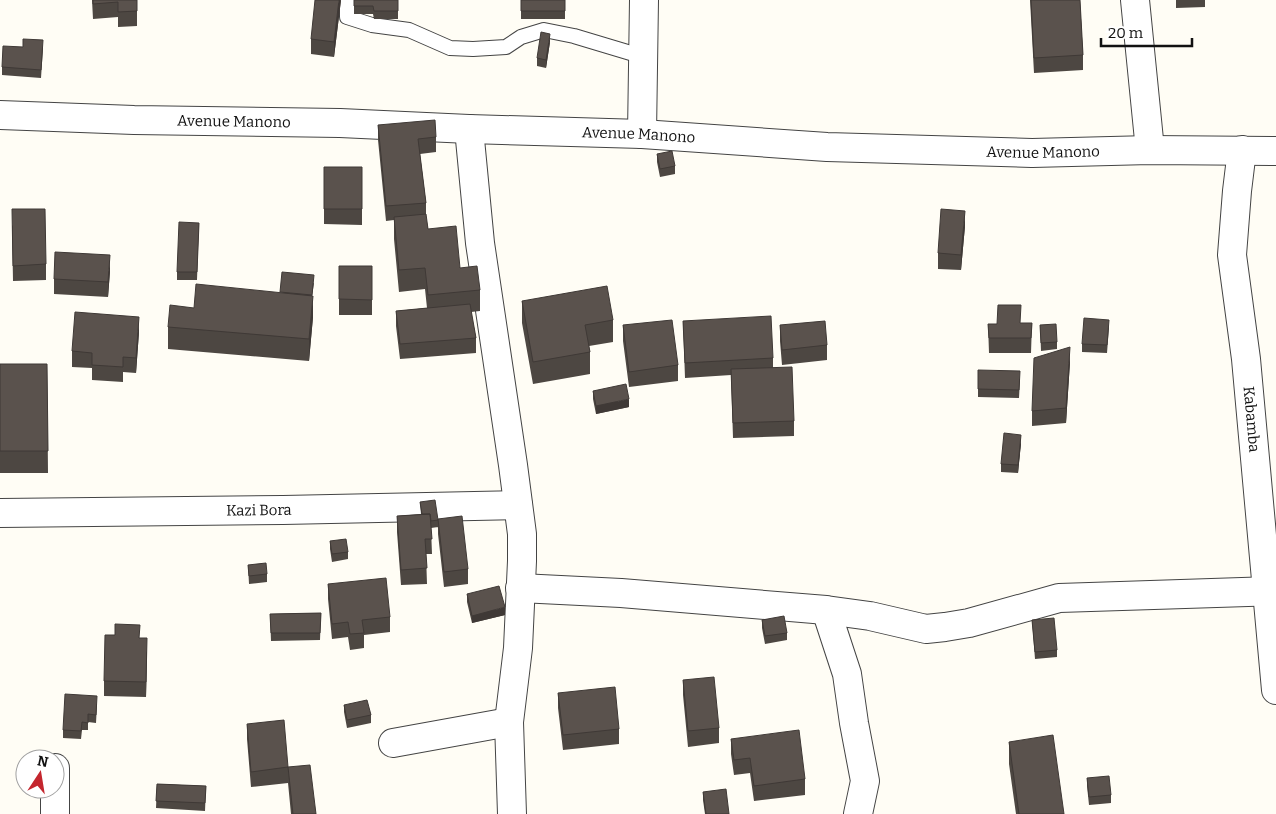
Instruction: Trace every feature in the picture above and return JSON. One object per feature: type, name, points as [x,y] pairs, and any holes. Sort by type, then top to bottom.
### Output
[{"type":"street","points":[[642,134],[644,0]]},
{"type":"street","points":[[1134,0],[1150,150]]},
{"type":"street","name":"Avenue Manono","points":[[0,115],[134,120],[340,123],[642,134],[827,147],[1032,153],[1150,150],[1276,151]]},
{"type":"street","points":[[468,129],[480,242],[522,534],[518,648],[509,722],[512,814]]},
{"type":"street","name":"Kabamba","points":[[1242,150],[1232,255],[1246,359],[1271,591],[1276,690]]},
{"type":"street","name":"Kazi Bora","points":[[0,513],[518,505]]},
{"type":"street","points":[[520,588],[621,593],[826,610],[870,616],[926,629],[968,623],[1059,598],[1271,591]]},
{"type":"street","points":[[826,610],[847,674],[865,781],[858,814]]},
{"type":"street","points":[[393,743],[509,722]]},
{"type":"street","points":[[56,799],[56,814]]},
{"type":"lane","points":[[347,0],[347,18],[372,25],[409,30],[450,48],[506,47],[521,37],[544,30],[574,36],[644,57]]},
{"type":"building","points":[[93,0],[137,0],[137,11],[118,12],[118,2],[93,4]]},
{"type":"building","points":[[315,0],[339,0],[334,42],[311,39]]},
{"type":"building","points":[[354,0],[398,0],[398,11],[374,11],[373,6],[354,6]]},
{"type":"building","points":[[521,0],[565,0],[565,11],[521,11]]},
{"type":"building","points":[[1031,0],[1080,0],[1083,55],[1034,58]]},
{"type":"building","points":[[541,32],[550,34],[546,60],[537,58]]},
{"type":"building","points":[[23,39],[43,40],[41,70],[2,67],[3,46],[23,47]]},
{"type":"building","points":[[435,120],[436,137],[418,139],[426,203],[386,206],[378,125]]},
{"type":"building","points":[[672,151],[675,166],[660,169],[657,154]]},
{"type":"building","points":[[324,167],[362,167],[362,209],[324,209]]},
{"type":"building","points":[[12,209],[45,209],[46,264],[13,266]]},
{"type":"building","points":[[941,209],[965,211],[961,255],[938,253]]},
{"type":"building","points":[[426,214],[428,229],[456,226],[460,268],[477,266],[480,290],[428,295],[425,268],[399,270],[394,217]]},
{"type":"building","points":[[179,222],[199,223],[197,272],[177,272]]},
{"type":"building","points":[[55,252],[110,255],[108,282],[54,279]]},
{"type":"building","points":[[339,266],[372,266],[372,300],[339,299]]},
{"type":"building","points":[[282,272],[314,275],[312,295],[280,292]]},
{"type":"building","points":[[196,284],[313,296],[309,339],[168,327],[170,305],[194,308]]},
{"type":"building","points":[[607,286],[613,320],[585,325],[590,352],[533,362],[522,301]]},
{"type":"building","points":[[470,304],[476,338],[400,344],[396,311]]},
{"type":"building","points":[[998,305],[1021,305],[1020,323],[1032,323],[1031,338],[989,338],[988,324],[997,324]]},
{"type":"building","points":[[75,312],[139,317],[136,358],[123,357],[123,367],[92,365],[92,353],[72,351]]},
{"type":"building","points":[[771,316],[773,358],[685,363],[683,321]]},
{"type":"building","points":[[1084,318],[1109,320],[1107,345],[1082,344]]},
{"type":"building","points":[[672,320],[678,365],[629,372],[623,325]]},
{"type":"building","points":[[825,321],[827,345],[782,350],[780,325]]},
{"type":"building","points":[[1056,324],[1057,342],[1041,343],[1040,325]]},
{"type":"building","points":[[1070,347],[1066,408],[1032,411],[1034,358]]},
{"type":"building","points":[[0,364],[47,364],[48,451],[0,451]]},
{"type":"building","points":[[792,367],[794,421],[733,423],[731,369]]},
{"type":"building","points":[[978,370],[1020,371],[1019,390],[978,389]]},
{"type":"building","points":[[626,384],[629,399],[596,406],[593,391]]},
{"type":"building","points":[[1004,433],[1021,435],[1018,465],[1001,464]]},
{"type":"building","points":[[435,500],[438,520],[431,521],[430,514],[422,514],[420,502]]},
{"type":"building","points":[[430,514],[432,539],[425,539],[427,568],[401,570],[397,516]]},
{"type":"building","points":[[462,516],[468,569],[444,572],[438,519]]},
{"type":"building","points":[[346,539],[348,552],[332,554],[330,541]]},
{"type":"building","points":[[266,563],[267,574],[249,576],[248,565]]},
{"type":"building","points":[[386,578],[390,617],[362,620],[364,633],[350,634],[348,622],[332,624],[328,584]]},
{"type":"building","points":[[499,586],[505,607],[472,616],[467,594]]},
{"type":"building","points":[[321,613],[320,633],[271,633],[270,614]]},
{"type":"building","points":[[784,616],[787,633],[765,636],[762,620]]},
{"type":"building","points":[[1054,618],[1057,650],[1035,652],[1032,620]]},
{"type":"building","points":[[115,624],[140,625],[139,638],[147,638],[146,682],[104,681],[105,635],[115,635]]},
{"type":"building","points":[[714,677],[719,728],[688,731],[683,680]]},
{"type":"building","points":[[615,687],[619,729],[563,735],[558,693]]},
{"type":"building","points":[[65,694],[97,696],[96,715],[88,714],[88,723],[82,722],[81,731],[63,730]]},
{"type":"building","points":[[367,700],[371,715],[347,720],[344,705]]},
{"type":"building","points":[[284,720],[288,767],[251,772],[247,724]]},
{"type":"building","points":[[799,730],[805,779],[754,786],[750,758],[734,760],[731,739]]},
{"type":"building","points":[[1053,735],[1064,814],[1019,814],[1009,742]]},
{"type":"building","points":[[310,765],[316,814],[293,814],[288,767]]},
{"type":"building","points":[[1109,776],[1111,795],[1089,797],[1087,778]]},
{"type":"building","points":[[157,784],[206,786],[205,803],[156,801]]},
{"type":"building","points":[[726,789],[729,814],[706,814],[703,792]]}]
